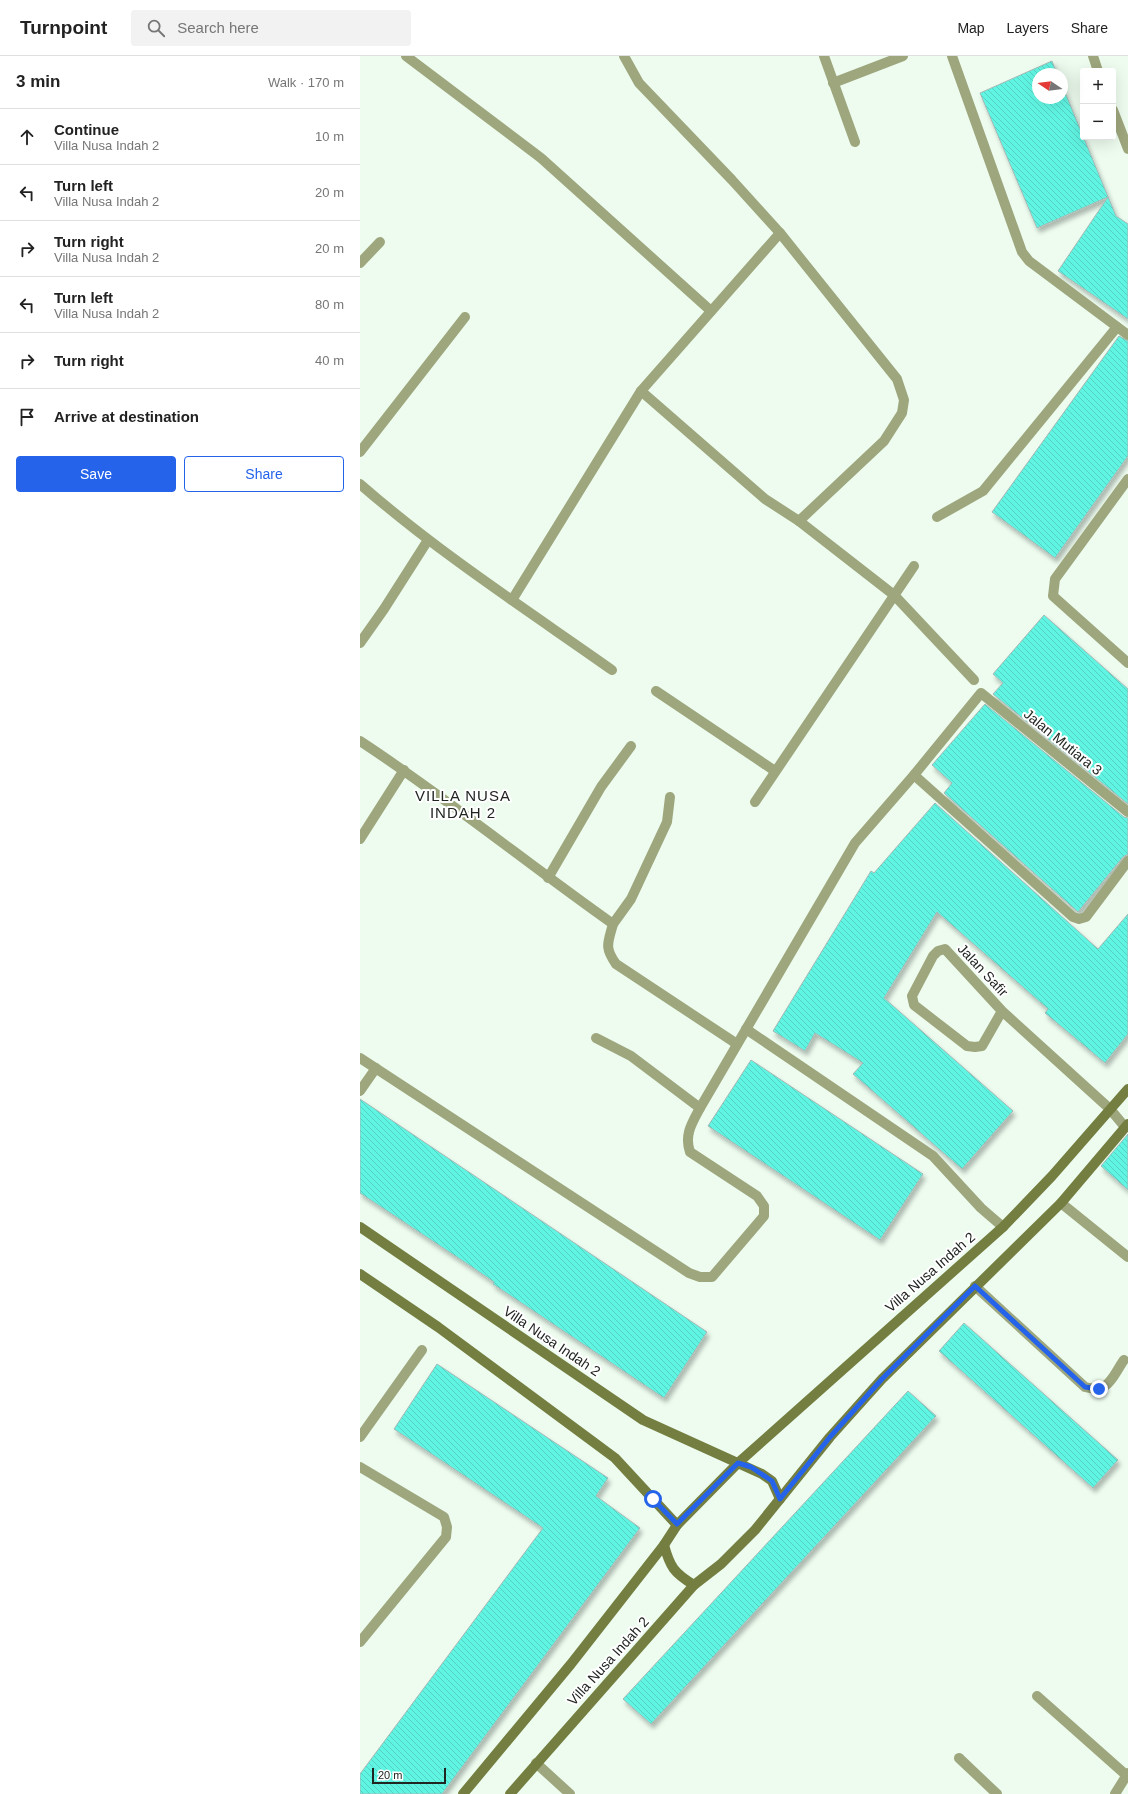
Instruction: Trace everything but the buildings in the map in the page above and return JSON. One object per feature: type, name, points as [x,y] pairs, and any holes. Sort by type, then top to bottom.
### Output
[{"type":"main road","name":"Villa Nusa Indah 2","points":[[463,1794],[570,1664],[664,1545],[677,1524],[738,1463],[1003,1227],[1052,1176],[1110,1109],[1127,1092]]},
{"type":"main road","name":"Villa Nusa Indah 2","points":[[510,1794],[694,1585],[722,1564],[755,1530],[830,1437],[882,1379],[1061,1203],[1127,1126]]},
{"type":"main road","name":"Villa Nusa Indah 2","points":[[360,1227],[643,1420],[738,1463],[751,1467],[772,1481],[780,1499]]},
{"type":"main road","points":[[360,1274],[438,1327],[615,1458],[677,1524]]},
{"type":"main road","points":[[664,1545],[671,1567],[679,1576],[694,1585]]},
{"type":"street","points":[[406,56],[541,158],[711,311]]},
{"type":"street","points":[[624,56],[639,83],[732,180],[780,233],[898,379],[904,400],[902,413],[884,441],[799,521]]},
{"type":"street","points":[[824,56],[855,142]]},
{"type":"street","points":[[833,83],[903,56]]},
{"type":"street","points":[[952,56],[1022,252],[1029,261],[1128,335]]},
{"type":"street","points":[[1093,56],[1097,68]]},
{"type":"street","points":[[1116,118],[1128,149]]},
{"type":"street","points":[[512,600],[641,391],[780,233]]},
{"type":"street","points":[[360,263],[380,242]]},
{"type":"street","points":[[360,452],[465,317]]},
{"type":"street","points":[[938,517],[984,491],[1116,326]]},
{"type":"street","points":[[641,391],[764,499],[799,521],[894,595],[974,680]]},
{"type":"street","points":[[1128,479],[1055,579],[1053,596],[1128,663]]},
{"type":"street","points":[[360,484],[398,517],[428,540],[612,670]]},
{"type":"street","points":[[360,643],[428,540]]},
{"type":"street","points":[[755,802],[914,566]]},
{"type":"street","points":[[656,691],[775,771]]},
{"type":"street","name":"Jalan Mutiara 3","points":[[914,775],[980,693],[1128,812]]},
{"type":"street","points":[[360,741],[404,770],[548,878],[613,924]]},
{"type":"street","points":[[548,878],[601,787],[631,746]]},
{"type":"street","points":[[360,839],[404,770]]},
{"type":"street","points":[[360,1058],[689,1273],[700,1277],[712,1277],[764,1216],[764,1206],[757,1196],[690,1152],[687,1143],[687,1134],[700,1108],[855,843],[914,775],[1073,917],[1079,919],[1086,917],[1128,861]]},
{"type":"street","points":[[670,797],[667,822],[632,899],[613,924],[608,942],[608,953],[616,964],[737,1044]]},
{"type":"street","name":"Jalan Safir","points":[[1002,1011],[982,1046],[975,1048],[967,1046],[914,1005],[912,996],[933,956],[938,951],[944,949],[1002,1011],[1127,1126]]},
{"type":"street","points":[[746,1029],[933,1156],[981,1208],[1003,1227]]},
{"type":"street","points":[[596,1038],[631,1056],[700,1108]]},
{"type":"street","points":[[360,1091],[376,1068]]},
{"type":"street","points":[[1061,1203],[1128,1257]]},
{"type":"street","points":[[975,1286],[1085,1387],[1099,1389],[1105,1387],[1127,1359]]},
{"type":"street","points":[[360,1437],[422,1350]]},
{"type":"street","points":[[360,1466],[444,1517],[447,1527],[446,1537],[364,1629],[360,1642]]},
{"type":"street","points":[[1037,1696],[1127,1774],[1115,1794]]},
{"type":"street","points":[[959,1758],[996,1794]]},
{"type":"street","points":[[536,1763],[570,1794]]},
{"type":"district","name":"VILLA NUSA INDAH 2","points":[[463,804]]},
{"type":"route","points":[[653,1499],[677,1524],[738,1463],[751,1467],[772,1481],[780,1499],[830,1437],[882,1379],[975,1286],[990,1298],[1085,1387],[1099,1389]]}]
